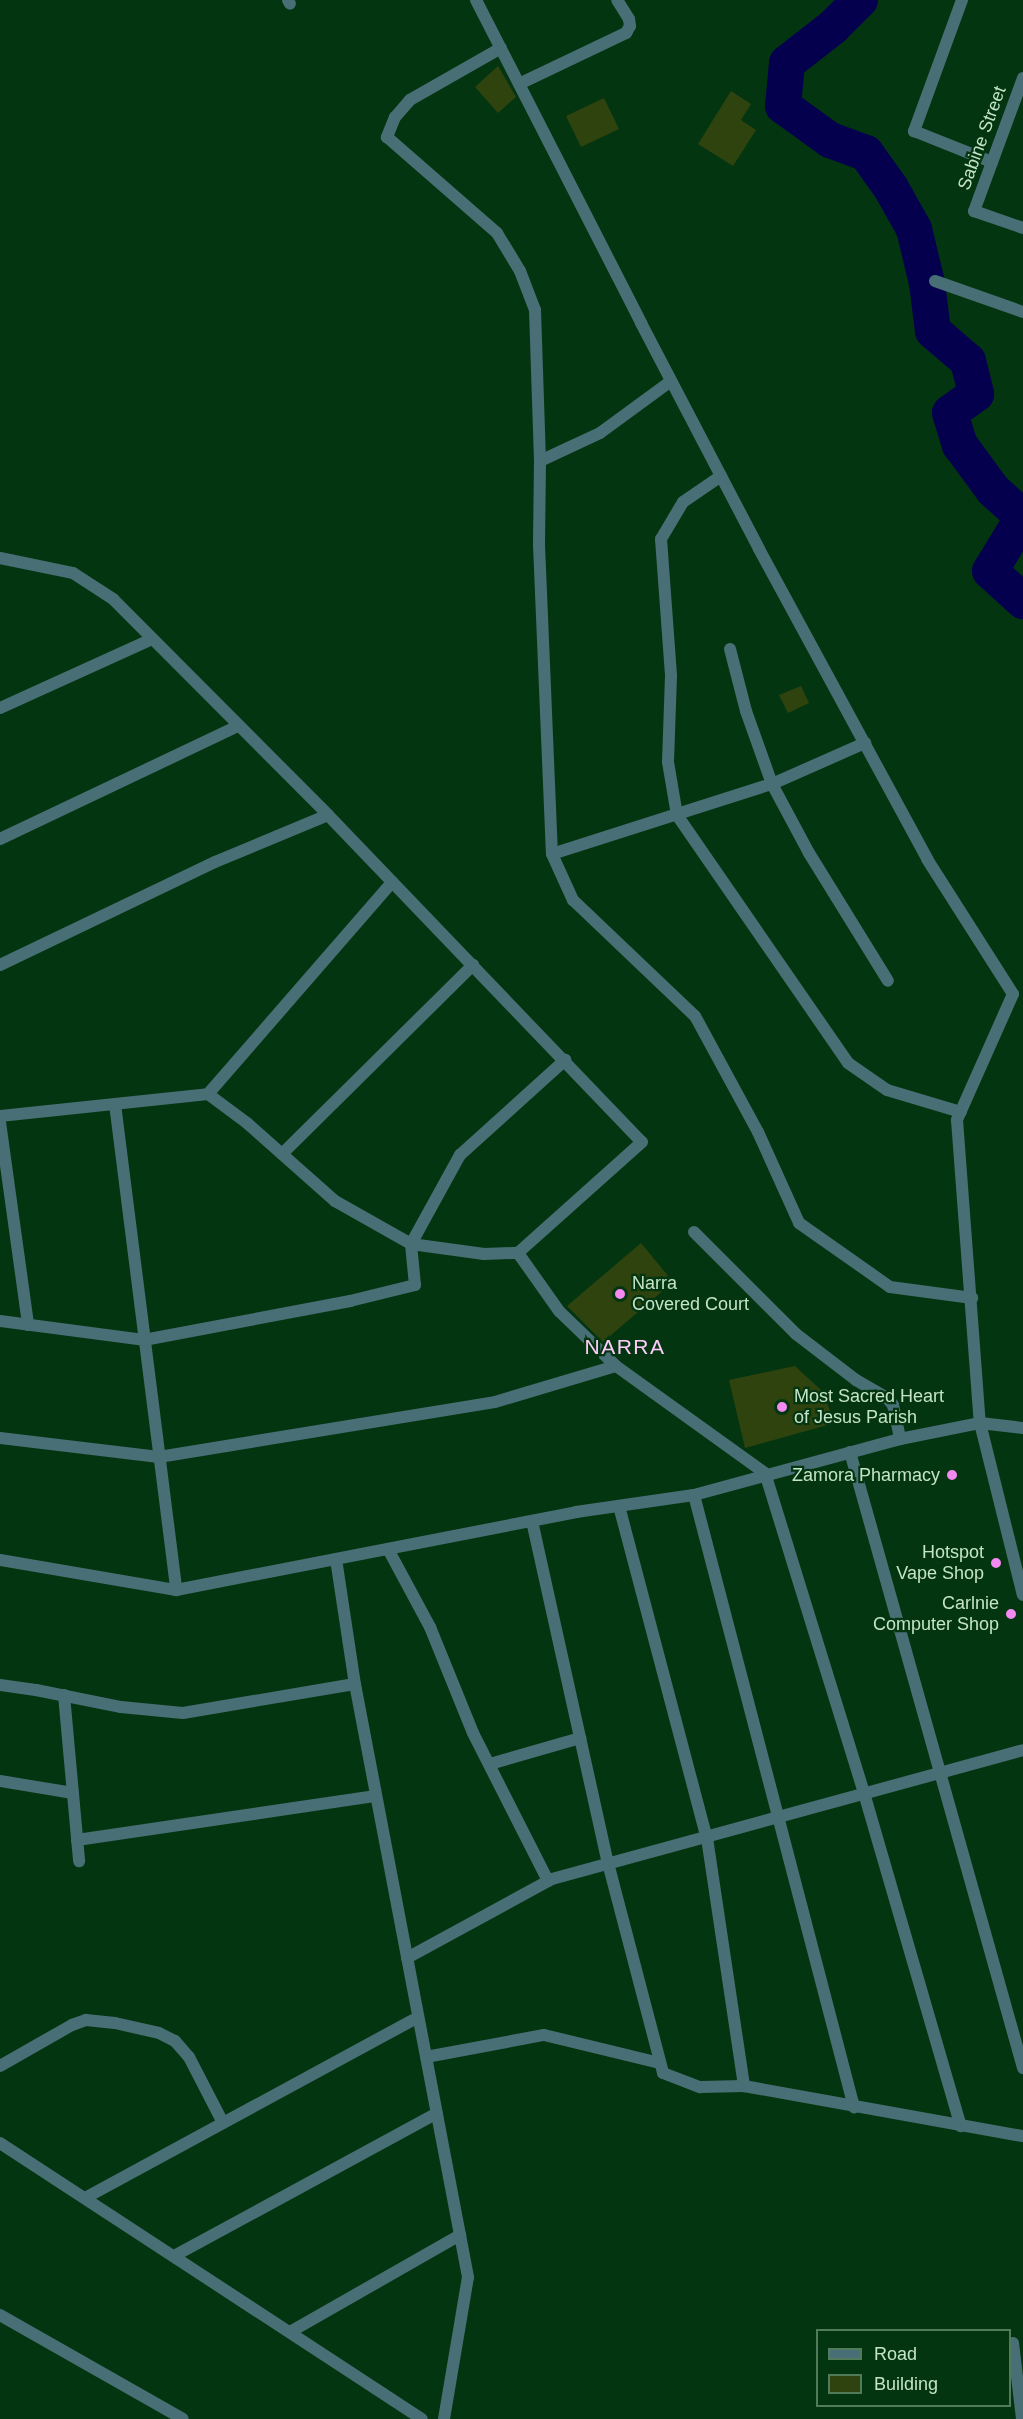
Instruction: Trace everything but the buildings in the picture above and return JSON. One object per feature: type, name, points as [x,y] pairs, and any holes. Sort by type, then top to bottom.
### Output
[{"type":"street","points":[[476,0],[671,381],[927,859],[1018,997],[957,1120],[980,1423],[1023,1595]]},
{"type":"street","points":[[519,84],[626,33],[630,26],[629,19],[617,0]]},
{"type":"street","points":[[962,0],[914,131],[992,162]]},
{"type":"street","points":[[501,48],[410,100],[395,117],[387,137],[497,233],[520,271],[535,310],[540,461],[539,545],[552,855],[573,900],[695,1016],[758,1132],[799,1223],[890,1287],[972,1298]]},
{"type":"street","name":"Sabine Street","points":[[1023,78],[974,211],[1023,228]]},
{"type":"street","points":[[935,281],[1023,312]]},
{"type":"street","points":[[540,461],[600,433],[671,381]]},
{"type":"street","points":[[721,476],[683,502],[661,538],[671,675],[668,762],[677,815],[848,1064],[887,1090],[961,1112]]},
{"type":"street","points":[[0,558],[73,573],[113,599],[328,815],[642,1142],[518,1253],[484,1254],[411,1244],[335,1201],[282,1154],[208,1095]]},
{"type":"street","points":[[0,708],[152,639]]},
{"type":"street","points":[[730,648],[746,711],[772,784],[809,853],[888,981]]},
{"type":"street","points":[[0,839],[238,726]]},
{"type":"street","points":[[552,855],[772,784],[865,743]]},
{"type":"street","points":[[0,965],[215,862],[328,815]]},
{"type":"street","points":[[0,1116],[208,1095],[392,882]]},
{"type":"street","points":[[282,1154],[473,965]]},
{"type":"street","points":[[0,1321],[144,1340],[350,1301],[415,1285],[411,1244],[460,1155],[565,1060]]},
{"type":"street","points":[[116,1104],[176,1590]]},
{"type":"street","points":[[0,1122],[28,1325]]},
{"type":"street","points":[[694,1232],[796,1334],[856,1380],[891,1401],[900,1438]]},
{"type":"street","points":[[518,1253],[558,1311],[616,1366],[765,1473],[864,1793],[961,2126]]},
{"type":"street","points":[[0,1438],[159,1457],[495,1402],[616,1366]]},
{"type":"street","points":[[0,1560],[176,1590],[532,1521],[694,1495],[765,1473],[900,1438],[980,1423],[1023,1428]]},
{"type":"street","points":[[850,1452],[942,1772],[1023,2068]]},
{"type":"street","points":[[694,1495],[854,2107]]},
{"type":"street","points":[[619,1506],[707,1838],[744,2086]]},
{"type":"street","points":[[532,1521],[608,1863],[663,2073],[700,2086],[744,2086],[1023,2136]]},
{"type":"street","points":[[388,1549],[430,1627],[473,1732],[548,1881]]},
{"type":"street","points":[[336,1559],[355,1684],[468,2277],[444,2419]]},
{"type":"street","points":[[0,1685],[121,1707],[183,1713],[355,1684]]},
{"type":"street","points":[[64,1695],[79,1861]]},
{"type":"street","points":[[490,1764],[580,1738]]},
{"type":"street","points":[[407,1958],[548,1881],[1023,1750]]},
{"type":"street","points":[[0,1781],[73,1793]]},
{"type":"street","points":[[77,1840],[376,1796]]},
{"type":"street","points":[[85,2198],[418,2017]]},
{"type":"street","points":[[0,2066],[72,2025],[86,2020],[115,2023],[159,2033],[175,2041],[189,2057],[223,2123]]},
{"type":"street","points":[[426,2057],[544,2036],[660,2062]]},
{"type":"street","points":[[174,2256],[437,2113]]},
{"type":"street","points":[[0,2143],[422,2419]]},
{"type":"street","points":[[290,2332],[460,2235]]},
{"type":"street","points":[[0,2316],[183,2419]]},
{"type":"street","points":[[1015,2343],[1022,2419]]},
{"type":"waterway","points":[[860,0],[833,27],[787,63],[783,106],[830,140],[866,153],[891,188],[914,229],[927,283],[933,331],[968,361],[976,394],[950,413],[960,445],[993,490],[1023,517],[990,571],[1023,601]]},
{"type":"place","name":"Narra Covered Court","points":[[620,1294]]},
{"type":"place","name":"Most Sacred Heart of Jesus Parish","points":[[782,1407]]},
{"type":"place","name":"Zamora Pharmacy","points":[[952,1475]]},
{"type":"place","name":"Hotspot Vape Shop","points":[[996,1563]]},
{"type":"place","name":"Carlnie Computer Shop","points":[[1011,1614]]},
{"type":"district","name":"NARRA","points":[[625,1347]]}]
